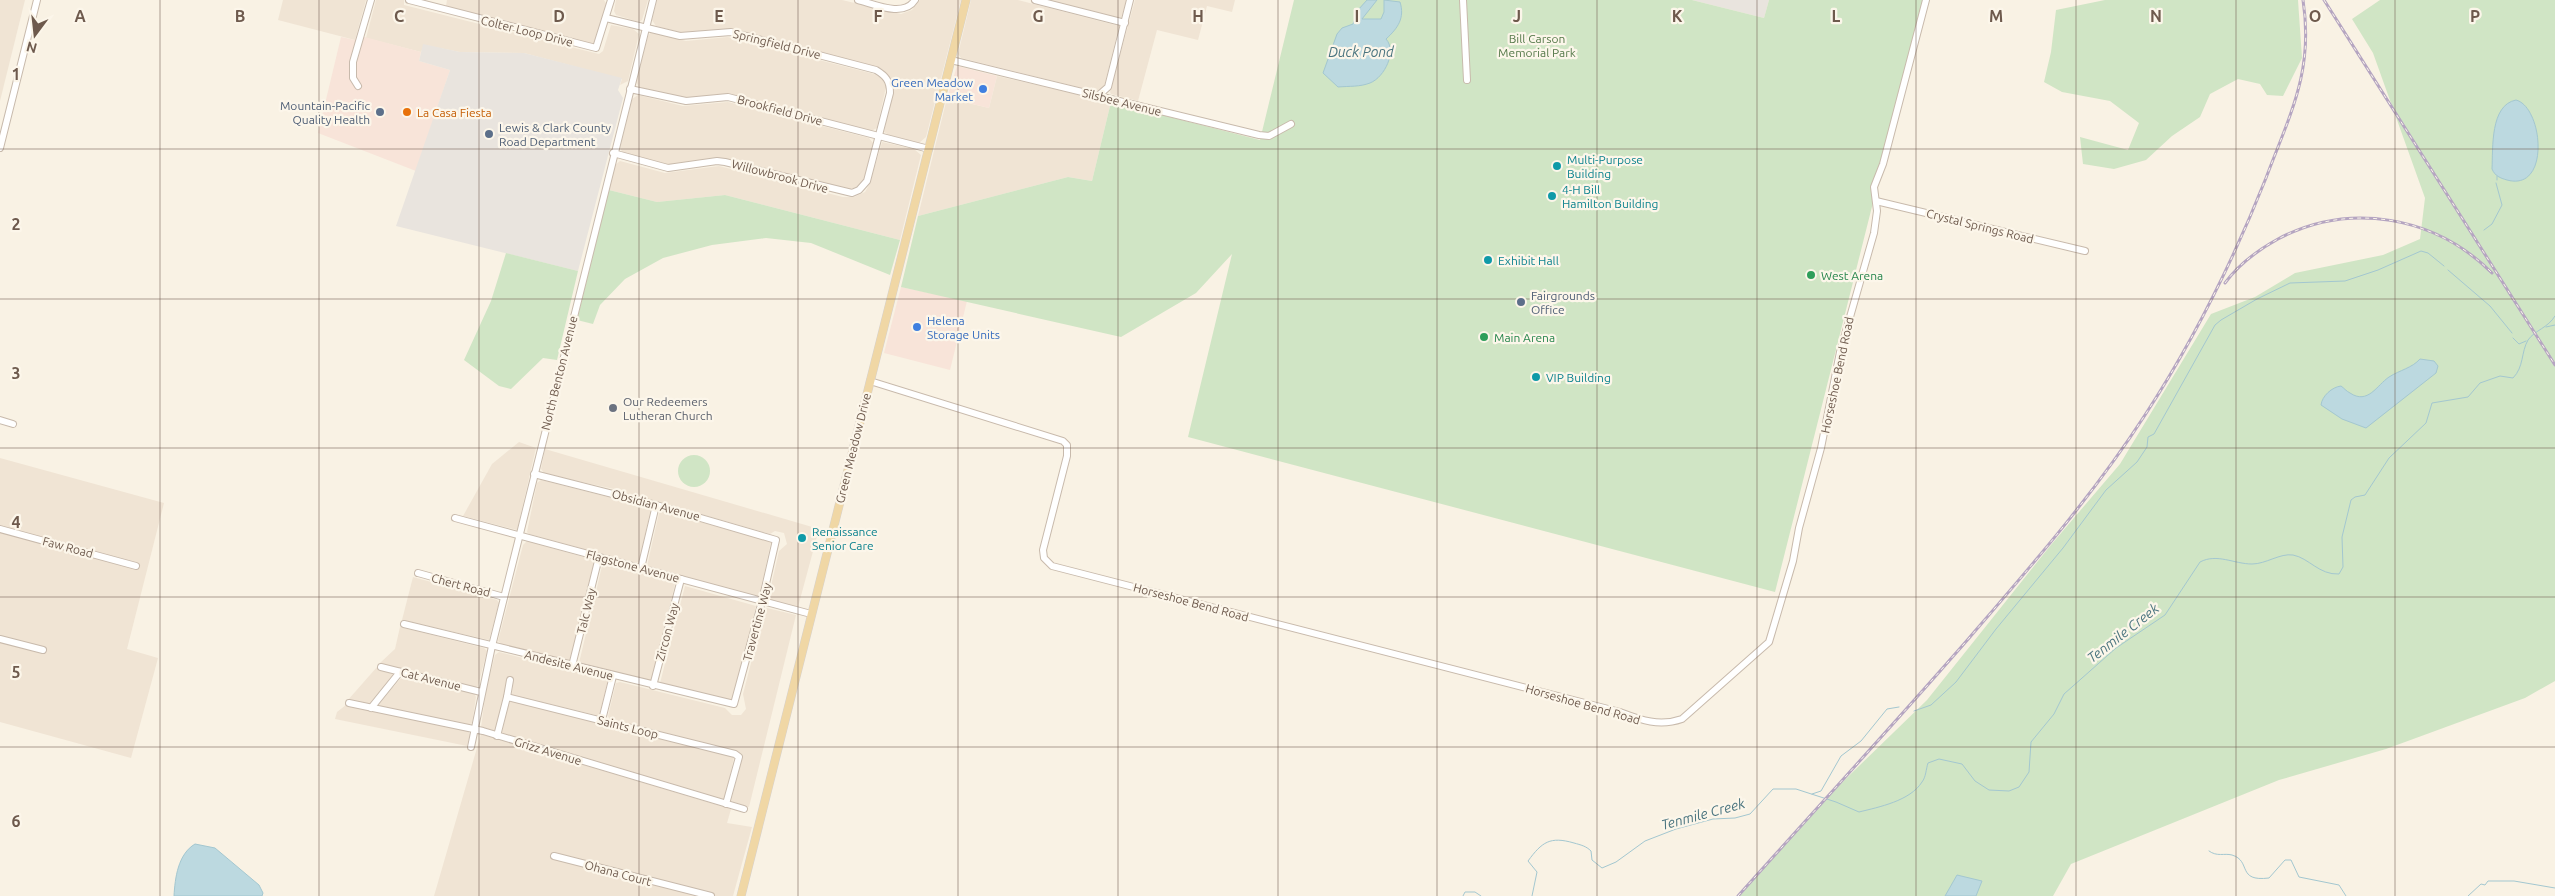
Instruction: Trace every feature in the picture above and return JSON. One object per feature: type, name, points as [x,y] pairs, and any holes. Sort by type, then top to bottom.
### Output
[{"type":"main road","name":"Green Meadow Drive","points":[[740,896],[966,0]]},
{"type":"street","points":[[0,148],[37,0]]},
{"type":"street","points":[[358,86],[353,78],[353,62],[371,0]]},
{"type":"street","name":"Colter Loop Drive","points":[[409,0],[596,48],[611,0]]},
{"type":"street","name":"North Benton Avenue","points":[[471,747],[492,646],[652,0]]},
{"type":"street","points":[[858,0],[903,9],[915,0]]},
{"type":"street","points":[[1035,0],[1125,22]]},
{"type":"street","points":[[1099,95],[1108,87],[1130,0]]},
{"type":"street","points":[[1463,0],[1466,80]]},
{"type":"street","name":"Horseshoe Bend Road","points":[[870,381],[1063,441],[1066,445],[1067,456],[1043,550],[1044,558],[1052,566],[1620,712],[1653,723],[1673,722],[1690,713],[1769,642],[1793,561],[1799,528],[1821,448],[1840,352],[1874,234],[1877,211],[1874,187],[1883,164],[1926,0]]},
{"type":"street","name":"Springfield Drive","points":[[606,18],[689,37],[731,32],[876,70],[890,83],[878,136]]},
{"type":"street","name":"Silsbee Avenue","points":[[951,60],[1260,135],[1269,136],[1291,124]]},
{"type":"street","name":"Brookfield Drive","points":[[630,89],[686,102],[728,97],[929,149]]},
{"type":"street","name":"Willowbrook Drive","points":[[613,153],[668,168],[718,161],[725,162],[852,193],[859,190],[867,181],[878,136]]},
{"type":"street","name":"Crystal Springs Road","points":[[1876,201],[2085,251]]},
{"type":"street","points":[[0,420],[13,424]]},
{"type":"street","name":"Obsidian Avenue","points":[[534,474],[656,505],[776,540]]},
{"type":"street","points":[[641,568],[656,505]]},
{"type":"street","name":"Flagstone Avenue","points":[[455,518],[811,614]]},
{"type":"street","name":"Faw Road","points":[[0,529],[136,566]]},
{"type":"street","name":"Travertine Way","points":[[734,704],[762,601],[776,540]]},
{"type":"street","name":"Talc Way","points":[[572,666],[599,557]]},
{"type":"street","name":"Chert Road","points":[[418,573],[504,597]]},
{"type":"street","name":"Zircon Way","points":[[653,686],[681,579]]},
{"type":"street","name":"Andesite Avenue","points":[[404,624],[653,686],[734,704]]},
{"type":"street","points":[[0,640],[42,650]]},
{"type":"street","name":"Cat Avenue","points":[[381,667],[481,692]]},
{"type":"street","points":[[371,708],[400,672]]},
{"type":"street","points":[[602,720],[613,676]]},
{"type":"street","points":[[497,736],[510,680]]},
{"type":"street","name":"Saints Loop","points":[[507,697],[735,754],[739,757],[726,804]]},
{"type":"street","name":"Grizz Avenue","points":[[349,703],[475,730],[744,809]]},
{"type":"street","name":"Ohana Court","points":[[554,856],[711,896]]},
{"type":"shaded area","points":[[0,0],[25,0],[0,101]]},
{"type":"shaded area","points":[[283,0],[366,0],[355,40],[278,20]]},
{"type":"shaded area","points":[[376,0],[404,0],[404,5],[599,54],[603,51],[611,25],[633,29],[639,34],[628,81],[620,85],[622,79],[524,53],[460,52],[424,45],[421,52],[366,38]]},
{"type":"shaded area","points":[[447,0],[604,0],[607,5],[595,44],[592,44],[446,6]]},
{"type":"shaded area","points":[[616,0],[648,0],[642,20],[639,22],[616,15],[614,11]]},
{"type":"shaded area","points":[[657,0],[842,0],[901,14],[912,10],[920,0],[961,0],[926,137],[919,143],[884,132],[893,90],[891,78],[882,69],[732,30],[683,33],[656,26],[652,20]]},
{"type":"shaded area","points":[[971,0],[1018,0],[1119,26],[1104,87],[1098,92],[961,58],[958,54]]},
{"type":"shaded area","points":[[1047,0],[1127,0],[1121,18]]},
{"type":"shaded area","points":[[1135,0],[1235,0],[1232,12],[1207,6],[1198,40],[1157,30],[1138,101],[1111,94],[1110,92]]},
{"type":"shaded area","points":[[1692,0],[1769,0],[1764,18]]},
{"type":"shaded area","points":[[651,32],[686,41],[728,37],[874,74],[882,78],[886,87],[877,128],[871,131],[730,95],[718,94],[686,99],[639,87],[636,82],[648,36]]},
{"type":"shaded area","points":[[357,35],[421,52],[419,61],[450,70],[416,171],[318,133],[341,37],[355,40]]},
{"type":"shaded area","points":[[423,44],[460,52],[524,53],[622,78],[618,90],[623,98],[578,271],[396,226],[450,70],[419,61]]},
{"type":"shaded area","points":[[957,66],[997,76],[989,108],[947,98]]},
{"type":"shaded area","points":[[997,76],[1111,102],[1092,181],[1068,177],[918,216],[947,98],[989,108]]},
{"type":"shaded area","points":[[638,95],[683,106],[728,102],[869,138],[873,143],[864,180],[860,186],[847,190],[722,158],[671,165],[623,153],[620,148],[632,99]]},
{"type":"shaded area","points":[[882,142],[914,149],[921,155],[900,240],[725,195],[657,202],[609,190],[615,165],[620,161],[665,173],[719,166],[843,197],[854,197],[865,192],[870,183]]},
{"type":"shaded area","points":[[901,287],[967,301],[950,370],[884,353]]},
{"type":"shaded area","points":[[519,442],[536,448],[517,530],[463,516],[492,464]]},
{"type":"shaded area","points":[[545,449],[819,529],[798,607],[768,599],[779,551],[787,544],[784,533],[775,531],[770,534],[614,489],[545,474],[541,469]]},
{"type":"shaded area","points":[[0,458],[164,503],[127,649],[158,658],[131,758],[0,722]]},
{"type":"shaded area","points":[[541,480],[651,508],[639,562],[635,563],[529,534],[527,532],[537,483]]},
{"type":"shaded area","points":[[662,511],[771,542],[759,597],[647,566],[659,513]]},
{"type":"shaded area","points":[[527,541],[594,560],[595,563],[570,661],[503,645],[498,641],[523,545]]},
{"type":"shaded area","points":[[606,563],[675,584],[651,681],[579,663],[602,566]]},
{"type":"shaded area","points":[[413,577],[497,600],[499,603],[489,640],[402,620]]},
{"type":"shaded area","points":[[685,586],[756,606],[733,701],[660,683]]},
{"type":"shaded area","points":[[765,609],[796,615],[749,807],[731,801],[742,759],[739,752],[610,720],[608,716],[616,683],[620,682],[725,708],[732,715],[741,715],[746,709],[743,694]]},
{"type":"shaded area","points":[[400,627],[484,648],[487,651],[478,686],[475,687],[380,663],[395,649]]},
{"type":"shaded area","points":[[499,652],[608,680],[600,716],[512,695],[513,678],[508,677],[496,731],[481,727],[486,691],[495,655]]},
{"type":"shaded area","points":[[377,667],[394,675],[372,704],[348,700]]},
{"type":"shaded area","points":[[403,676],[474,693],[476,697],[472,723],[468,725],[379,706],[379,703]]},
{"type":"shaded area","points":[[511,701],[734,757],[725,800],[504,735],[502,732]]},
{"type":"shaded area","points":[[346,705],[468,731],[470,734],[467,746],[335,719],[337,712]]},
{"type":"shaded area","points":[[481,734],[731,809],[727,823],[752,827],[733,896],[434,896]]},
{"type":"green space","name":"Bill Carson Memorial Park","points":[[1294,0],[1692,0],[1764,18],[1769,0],[1924,0],[1775,592],[1188,437],[1232,254],[1196,293],[1121,337],[901,287],[918,216],[1068,177],[1092,181],[1111,102],[1260,140]]},
{"type":"green space","points":[[2105,0],[2298,0],[2302,58],[2283,96],[2267,95],[2260,84],[2238,79],[2210,94],[2200,117],[2172,136],[2146,160],[2114,169],[2083,164],[2080,137],[2128,150],[2139,123],[2110,101],[2062,92],[2044,82],[2051,52],[2056,10]]},
{"type":"green space","points":[[2380,0],[2555,0],[2555,681],[2525,698],[2386,749],[2279,780],[2071,864],[2053,896],[1738,896],[1825,799],[1927,700],[2050,546],[2120,464],[2211,314],[2255,297],[2295,273],[2383,255],[2420,239],[2425,198],[2373,53],[2352,19]]},
{"type":"green space","points":[[609,190],[657,202],[725,195],[900,240],[890,275],[811,243],[766,238],[712,245],[663,258],[625,279],[600,305],[593,324],[577,320]]},
{"type":"green space","points":[[506,253],[578,271],[557,360],[543,358],[511,389],[499,386],[464,360],[491,301]]},
{"type":"green space","points":[[694,455],[705,460],[710,471],[705,482],[694,487],[683,482],[678,471],[683,460]]},
{"type":"water","name":"Duck Pond","points":[[1367,0],[1377,0],[1362,19],[1381,19],[1384,12],[1384,0],[1400,2],[1401,18],[1394,31],[1386,39],[1390,50],[1388,63],[1385,70],[1370,83],[1338,87],[1323,73],[1337,34],[1342,28],[1353,24],[1358,10]]},
{"type":"water","points":[[2516,100],[2525,106],[2532,117],[2537,132],[2538,147],[2536,162],[2531,174],[2521,180],[2507,180],[2498,176],[2492,169],[2493,139],[2497,118],[2501,110]]},
{"type":"water","points":[[2420,359],[2434,361],[2438,366],[2436,373],[2366,428],[2342,419],[2321,405],[2323,398],[2328,393],[2334,388],[2341,386],[2356,396],[2362,397],[2367,395],[2389,377],[2410,367]]},
{"type":"water","points":[[195,844],[215,848],[259,885],[263,893],[262,896],[174,896],[178,867],[189,848]]},
{"type":"water","points":[[1957,875],[1982,881],[1976,896],[1945,896]]},
{"type":"waterway","points":[[2484,230],[2492,224],[2502,205],[2496,183]]},
{"type":"waterway","points":[[1914,711],[1931,705],[1956,682],[1996,629],[2063,548],[2106,490],[2137,462],[2147,447],[2148,437],[2154,434],[2215,325],[2257,299],[2290,283],[2345,281],[2378,270],[2421,251],[2428,253],[2444,266]]},
{"type":"waterway","points":[[2448,270],[2490,306],[2512,333]]},
{"type":"waterway","name":"Tenmile Creek","points":[[1532,896],[1537,872],[1528,861],[1547,842],[1559,840],[1579,844],[1591,851],[1592,860],[1602,868],[1616,862],[1645,841],[1676,829],[1713,819],[1735,818],[1750,814],[1773,789],[1796,789],[1836,802],[1859,812],[1894,802],[1910,794],[1917,789],[1923,780],[1928,763],[1939,759],[1962,764],[1975,781],[1989,790],[2009,791],[2019,787],[2029,772],[2031,742],[2054,714],[2064,694],[2116,648],[2165,615],[2200,562],[2219,559],[2252,564],[2293,555],[2326,572],[2339,574],[2343,567],[2342,537],[2351,500],[2365,495],[2389,458],[2426,423],[2432,403],[2468,397],[2480,383],[2500,376],[2513,378],[2521,364],[2528,340],[2555,316]]},
{"type":"waterway","name":"Tenmile Creek","points":[[2546,327],[2555,325]]},
{"type":"waterway","points":[[2513,338],[2519,344],[2526,341]]},
{"type":"waterway","points":[[1812,794],[1821,791],[1841,756],[1861,741],[1887,709],[1899,707]]},
{"type":"waterway","points":[[2209,851],[2215,854],[2232,855],[2238,858],[2248,874],[2259,878],[2269,878],[2285,860],[2291,860],[2299,877],[2339,885],[2346,896]]},
{"type":"waterway","points":[[2468,896],[2481,884],[2485,885],[2488,881],[2514,881],[2555,888]]},
{"type":"waterway","name":"Tenmile Creek","points":[[1463,896],[1465,892],[1475,892],[1481,896]]},
{"type":"railway","points":[[1738,896],[1941,670],[2039,556],[2105,473],[2163,387],[2212,300],[2240,240],[2291,112],[2298,92],[2305,49],[2306,25],[2303,0]]},
{"type":"railway","points":[[2324,0],[2555,365]]},
{"type":"railway","points":[[2225,283],[2249,258],[2278,239],[2305,227],[2333,220],[2362,218],[2390,220],[2418,227],[2444,238],[2469,254],[2492,273]]},
{"type":"place","name":"Green Meadow Market","points":[[983,89]]},
{"type":"place","name":"Mountain-Pacific Quality Health","points":[[380,112]]},
{"type":"place","name":"La Casa Fiesta","points":[[407,112]]},
{"type":"place","name":"Lewis & Clark County Road Department","points":[[489,134]]},
{"type":"place","name":"Multi-Purpose Building","points":[[1557,166]]},
{"type":"place","name":"4-H Bill Hamilton Building","points":[[1552,196]]},
{"type":"place","name":"Exhibit Hall","points":[[1488,260]]},
{"type":"place","name":"West Arena","points":[[1811,275]]},
{"type":"place","name":"Fairgrounds Office","points":[[1521,302]]},
{"type":"place","name":"Helena Storage Units","points":[[917,327]]},
{"type":"place","name":"Main Arena","points":[[1484,337]]},
{"type":"place","name":"VIP Building","points":[[1536,377]]},
{"type":"place","name":"Our Redeemers Lutheran Church","points":[[613,408]]},
{"type":"place","name":"Renaissance Senior Care","points":[[802,538]]}]
